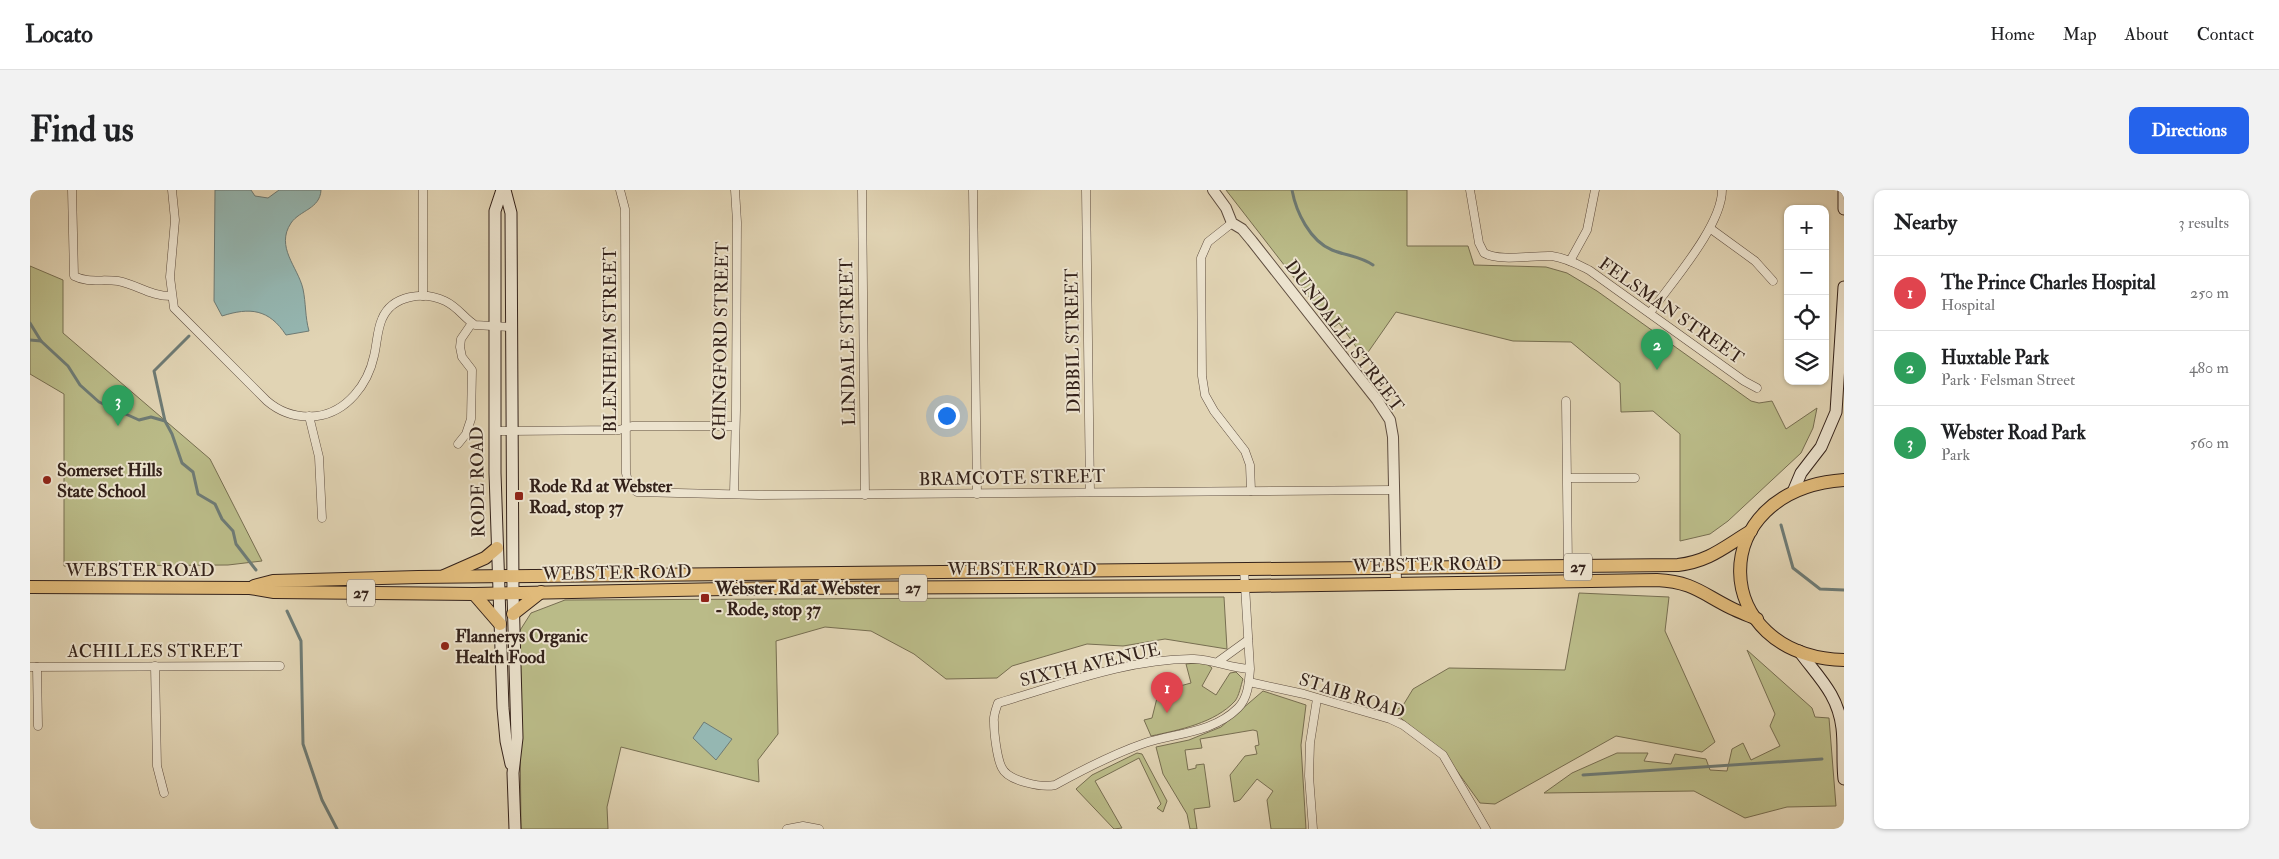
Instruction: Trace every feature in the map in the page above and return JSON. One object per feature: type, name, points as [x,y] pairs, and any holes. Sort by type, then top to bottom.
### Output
[{"type":"main road","name":"RODE ROAD","points":[[504,190],[511,213],[513,614],[517,738],[513,773],[515,829]]},
{"type":"main road","name":"RODE ROAD","points":[[504,190],[495,211],[495,431],[503,708],[506,741],[513,773]]},
{"type":"main road","points":[[1844,190],[1844,209]]},
{"type":"main road","points":[[1793,492],[1801,473],[1821,447],[1836,412],[1844,287]]},
{"type":"main road","name":"27","points":[[1751,531],[1768,509],[1793,492],[1818,484],[1844,480]]},
{"type":"main road","points":[[1751,531],[1740,557],[1739,575],[1746,603],[1756,619]]},
{"type":"main road","name":"WEBSTER ROAD","points":[[250,588],[273,582],[442,577],[513,578],[1568,567],[1687,564],[1716,554],[1751,531]]},
{"type":"main road","points":[[442,577],[485,558],[497,548]]},
{"type":"main road","name":"WEBSTER ROAD","points":[[30,587],[250,588],[274,592],[474,594],[782,588],[1245,586],[1396,582],[1670,580],[1694,586],[1730,608],[1756,619]]},
{"type":"main road","points":[[513,614],[541,592]]},
{"type":"main road","points":[[474,594],[500,624]]},
{"type":"main road","name":"27","points":[[1756,619],[1783,644],[1819,657],[1844,660]]},
{"type":"main road","points":[[1799,651],[1826,684],[1838,706],[1842,730],[1844,779]]},
{"type":"street","points":[[72,190],[74,276],[83,280],[116,281],[155,295],[171,296]]},
{"type":"street","points":[[172,190],[175,220],[171,258],[171,296],[177,312],[267,401],[283,411],[309,416],[329,413],[354,396],[369,374],[384,315],[398,301],[410,297],[423,296],[439,298],[451,304],[472,323],[480,326],[511,327]]},
{"type":"street","points":[[423,190],[423,296]]},
{"type":"street","name":"BLENHEIM STREET","points":[[620,190],[625,217],[625,428],[627,479],[631,489]]},
{"type":"street","name":"CHINGFORD STREET","points":[[734,493],[737,222],[735,190]]},
{"type":"street","name":"LINDALE STREET","points":[[862,190],[865,495]]},
{"type":"street","points":[[973,190],[976,494]]},
{"type":"street","name":"DIBBIL STREET","points":[[1086,190],[1090,492]]},
{"type":"street","name":"DUNDALLI STREET","points":[[1213,190],[1226,208],[1232,223],[1242,229],[1252,240],[1386,412],[1393,437],[1396,582]]},
{"type":"street","name":"FELSMAN STREET","points":[[1470,190],[1479,243],[1484,253],[1501,257],[1555,256],[1589,270],[1744,381],[1757,388]]},
{"type":"street","points":[[1570,261],[1587,230],[1595,190]]},
{"type":"street","points":[[1650,313],[1711,229],[1719,213],[1722,190]]},
{"type":"street","points":[[1232,223],[1208,242],[1200,258],[1202,376],[1205,395],[1214,411],[1245,451],[1250,465],[1251,491]]},
{"type":"street","points":[[1711,229],[1755,261],[1773,281]]},
{"type":"street","points":[[458,444],[466,434],[471,419],[472,370],[462,357],[460,347],[461,339],[472,323]]},
{"type":"street","points":[[1566,401],[1568,567]]},
{"type":"street","points":[[309,416],[319,457],[322,518]]},
{"type":"street","points":[[495,431],[619,430],[632,426],[735,426]]},
{"type":"street","points":[[1568,478],[1635,478]]},
{"type":"street","name":"BRAMCOTE STREET","points":[[631,489],[640,492],[865,495],[1394,490]]},
{"type":"street","points":[[1244,569],[1250,669],[1249,682]]},
{"type":"street","points":[[1219,661],[1248,640]]},
{"type":"street","name":"SIXTH AVENUE","points":[[1249,682],[1245,699],[1237,709],[1216,722],[1190,733],[1153,741],[1105,758],[1055,785],[1046,787],[1027,783],[1007,774],[1001,766],[993,720],[998,703],[1115,670],[1157,661],[1194,659],[1219,661],[1232,668],[1250,669]]},
{"type":"street","points":[[156,666],[157,766],[164,793]]},
{"type":"street","name":"ACHILLES STREET","points":[[34,667],[280,666]]},
{"type":"street","points":[[34,667],[38,726]]},
{"type":"street","name":"STAIB ROAD","points":[[1249,682],[1317,698],[1403,725],[1443,755],[1450,764],[1486,829]]},
{"type":"street","points":[[1313,829],[1309,776],[1310,743],[1317,698]]},
{"type":"street","points":[[787,829],[803,826],[819,829]]},
{"type":"green space","points":[[1226,190],[1407,190],[1407,246],[1468,246],[1474,265],[1546,267],[1567,273],[1597,291],[1751,401],[1759,403],[1772,401],[1786,429],[1817,408],[1813,428],[1801,453],[1728,521],[1710,534],[1680,541],[1680,434],[1653,411],[1621,412],[1620,383],[1571,342],[1513,341],[1396,312],[1364,358],[1339,323],[1333,328]]},
{"type":"green space","points":[[30,266],[63,280],[63,333],[210,459],[262,561],[228,565],[64,566],[64,394],[30,374]]},
{"type":"green space","points":[[1579,593],[1669,597],[1665,631],[1715,742],[1702,752],[1616,736],[1495,804],[1480,803],[1444,753],[1392,711],[1402,707],[1413,689],[1449,668],[1565,670]]},
{"type":"green space","points":[[1224,597],[1227,649],[1165,639],[1123,646],[1087,644],[1012,666],[997,678],[946,679],[914,654],[871,631],[825,627],[776,641],[778,734],[758,760],[759,782],[621,747],[607,807],[608,829],[521,829],[519,632],[531,613],[565,600]]},
{"type":"green space","points":[[1747,650],[1812,708],[1815,717],[1829,718],[1836,806],[1787,807],[1745,818],[1694,791],[1544,793],[1572,773],[1617,753],[1648,753],[1644,761],[1671,764],[1675,754],[1706,759],[1710,770],[1727,771],[1732,749],[1743,743],[1751,760],[1780,746],[1770,726],[1775,714]]},
{"type":"green space","points":[[1205,662],[1212,668],[1202,686],[1216,695],[1230,673],[1236,672],[1243,679],[1235,701],[1227,709],[1207,720],[1185,728],[1151,736],[1144,720],[1152,718],[1159,690],[1168,684],[1169,689],[1191,683],[1186,664]]},
{"type":"green space","points":[[1263,691],[1306,705],[1301,745],[1306,829],[1271,829],[1267,800],[1273,791],[1257,779],[1240,800],[1234,802],[1230,775],[1245,756],[1257,754],[1255,746],[1259,745],[1257,731],[1253,730],[1200,739],[1202,748],[1185,750],[1188,770],[1196,768],[1196,765],[1204,764],[1210,807],[1194,809],[1197,829],[1190,829],[1187,814],[1163,774],[1156,747],[1189,740],[1221,727]]},
{"type":"green space","points":[[1137,753],[1142,754],[1167,801],[1163,812],[1157,808],[1161,804],[1139,758],[1095,781],[1122,828],[1114,829],[1076,789],[1092,775]]},
{"type":"water","points":[[215,190],[251,190],[255,196],[268,198],[279,190],[321,190],[317,201],[291,223],[285,240],[286,249],[303,289],[309,331],[286,335],[273,320],[258,312],[232,313],[222,316],[214,301]]},
{"type":"water","points":[[704,722],[732,739],[716,760],[693,738]]},
{"type":"waterway","points":[[1292,190],[1305,225],[1317,240],[1332,250],[1373,265]]},
{"type":"waterway","points":[[30,323],[41,341],[68,366],[80,385],[99,402],[139,420],[151,417],[165,421],[172,434],[182,463],[193,472],[198,494],[215,504],[222,519],[233,531],[236,544],[256,570]]},
{"type":"waterway","points":[[165,421],[154,371],[189,336]]},
{"type":"waterway","points":[[30,340],[41,341]]},
{"type":"waterway","points":[[1781,525],[1793,568],[1820,589],[1844,590]]},
{"type":"waterway","points":[[287,611],[301,641],[303,744],[322,800],[337,829]]},
{"type":"waterway","points":[[1583,775],[1822,759]]},
{"type":"place","name":"Huxtable Park","points":[[1657,370]]},
{"type":"place","name":"Webster Road Park","points":[[118,426]]},
{"type":"place","name":"Somerset Hills State School","points":[[47,480]]},
{"type":"place","name":"Rode Rd at Webster Road, stop 37","points":[[519,496]]},
{"type":"place","name":"Webster Rd at Webster - Rode, stop 37","points":[[705,598]]},
{"type":"place","name":"Flannerys Organic Health Food","points":[[445,646]]},
{"type":"place","name":"The Prince Charles Hospital","points":[[1167,713]]}]
